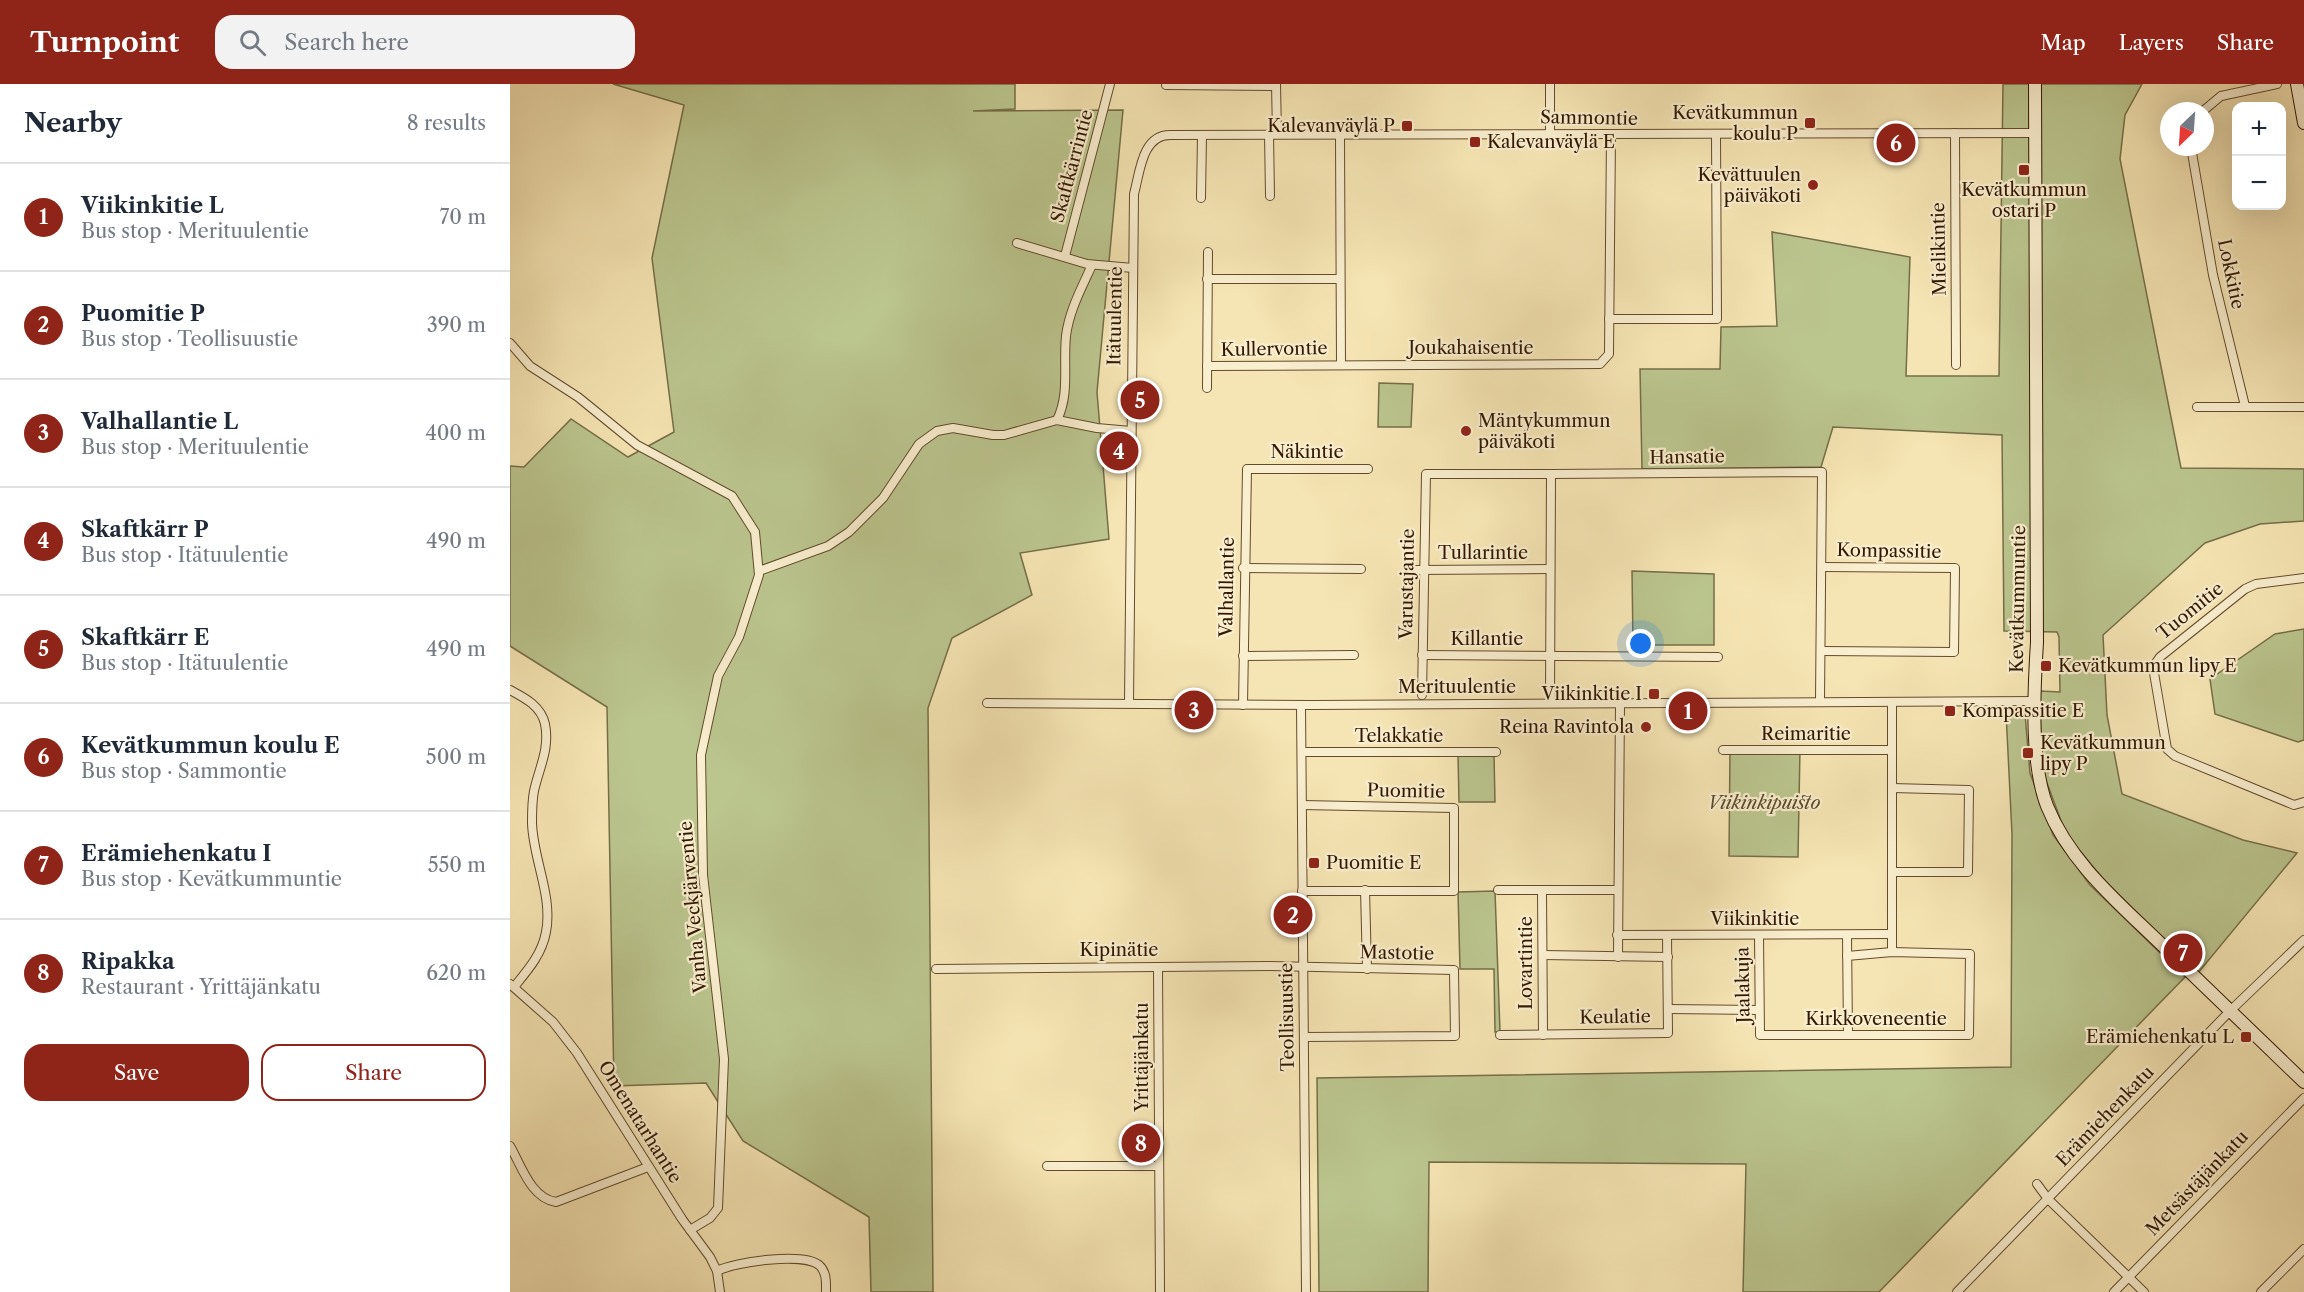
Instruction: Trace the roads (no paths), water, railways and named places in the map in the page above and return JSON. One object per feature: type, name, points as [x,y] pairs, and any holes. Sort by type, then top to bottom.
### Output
[{"type":"street","name":"Skaftkärrintie","points":[[1065,256],[1110,84]]},
{"type":"street","points":[[1550,84],[1550,134]]},
{"type":"street","name":"Kevätkummuntie","points":[[2035,84],[2037,642],[2035,701],[2042,784],[2047,804],[2062,837],[2101,885],[2304,1082]]},
{"type":"street","points":[[2214,102],[2221,96],[2277,84]]},
{"type":"street","points":[[2296,84],[2304,123]]},
{"type":"street","points":[[1166,85],[1276,85],[1270,196]]},
{"type":"street","name":"Mielikintie","points":[[1955,133],[1956,365]]},
{"type":"street","name":"Sammontie","points":[[1147,147],[1161,135],[2035,133]]},
{"type":"street","points":[[1201,198],[1202,135]]},
{"type":"street","points":[[1340,135],[1341,365]]},
{"type":"street","name":"Joukahaisentie","points":[[1341,365],[1600,364],[1609,354],[1611,135]]},
{"type":"street","points":[[1609,319],[1717,319],[1716,135]]},
{"type":"street","name":"Itätuulentie","points":[[1129,703],[1134,194],[1147,147]]},
{"type":"street","name":"Lokkitie","points":[[2193,156],[2213,274],[2245,406]]},
{"type":"street","points":[[1017,243],[1092,265],[1133,268]]},
{"type":"street","name":"Kullervontie","points":[[1207,388],[1208,252]]},
{"type":"street","points":[[1057,420],[1064,399],[1066,336],[1071,314],[1092,265]]},
{"type":"street","points":[[1208,279],[1340,279]]},
{"type":"street","name":"Vanha Veckjärventie","points":[[510,343],[530,366],[578,397],[637,445],[732,496],[755,531],[759,571],[739,637],[718,676],[701,755],[703,875],[724,1059],[718,1208],[710,1218],[690,1230]]},
{"type":"street","name":"Kullervontie","points":[[1207,366],[1341,365]]},
{"type":"street","points":[[2197,407],[2304,407]]},
{"type":"street","points":[[759,571],[828,546],[849,532],[883,498],[919,444],[937,431],[953,428],[1004,435],[1057,420],[1097,429],[1131,431]]},
{"type":"street","name":"Näkintie","points":[[1246,469],[1368,469]]},
{"type":"street","name":"Valhallantie","points":[[1243,705],[1246,469]]},
{"type":"street","name":"Hansatie","points":[[1551,474],[1822,472],[1820,701]]},
{"type":"street","name":"Varustajantie","points":[[1422,695],[1419,570],[1426,474],[1551,474]]},
{"type":"street","points":[[1550,703],[1551,474]]},
{"type":"street","name":"Kompassitie","points":[[1821,651],[1954,652],[1955,568],[1822,567]]},
{"type":"street","points":[[1243,568],[1361,569]]},
{"type":"street","name":"Tullarintie","points":[[1419,570],[1550,569]]},
{"type":"street","name":"Tuomitie","points":[[2304,578],[2256,584],[2245,589],[2160,657],[2154,674],[2167,749],[2175,756],[2294,805],[2304,802]]},
{"type":"street","points":[[1243,656],[1354,655]]},
{"type":"street","name":"Killantie","points":[[1422,655],[1718,657]]},
{"type":"street","points":[[510,690],[527,698],[541,712],[547,745],[534,792],[532,820],[533,842],[546,905],[546,933],[533,964],[512,985]]},
{"type":"street","name":"Merituulentie","points":[[987,703],[1301,705],[2035,701]]},
{"type":"street","points":[[1892,702],[1890,750],[1892,952]]},
{"type":"street","points":[[1618,957],[1620,704]]},
{"type":"street","name":"Teollisuustie","points":[[1301,705],[1306,1292]]},
{"type":"street","name":"Reimaritie","points":[[1723,750],[1890,750]]},
{"type":"street","name":"Telakkatie","points":[[1302,752],[1496,752]]},
{"type":"street","points":[[1892,788],[1969,790],[1968,872],[1892,872]]},
{"type":"street","name":"Puomitie","points":[[1302,806],[1454,808],[1454,891],[1302,891]]},
{"type":"street","points":[[1365,890],[1367,969]]},
{"type":"street","points":[[1498,890],[1617,890]]},
{"type":"street","name":"Lovartintie","points":[[1542,891],[1543,1035]]},
{"type":"street","name":"Viikinkitie","points":[[1617,935],[1892,934]]},
{"type":"street","name":"Keulatie","points":[[1500,1035],[1668,1033],[1667,935]]},
{"type":"street","points":[[1847,935],[1848,1035]]},
{"type":"street","name":"Jaalakuja","points":[[1759,936],[1760,1035]]},
{"type":"street","name":"Erämiehenkatu","points":[[1957,1292],[2230,1011],[2304,940]]},
{"type":"street","name":"Kirkkoveneentie","points":[[1760,1035],[1969,1035],[1970,954],[1892,952],[1847,956]]},
{"type":"street","points":[[1543,955],[1668,957]]},
{"type":"street","name":"Yrittäjänkatu","points":[[1158,967],[1160,1292]]},
{"type":"street","name":"Mastotie","points":[[1302,968],[1454,970],[1455,1036],[1304,1036]]},
{"type":"street","name":"Kipinätie","points":[[936,969],[1302,968]]},
{"type":"street","name":"Omenatarhantie","points":[[512,985],[553,1022],[577,1053],[648,1167],[717,1271],[720,1292]]},
{"type":"street","points":[[1668,1009],[1760,1010]]},
{"type":"street","name":"Metsästäjänkatu","points":[[2114,1292],[2304,1098]]},
{"type":"street","points":[[510,1146],[537,1193],[547,1200],[556,1202],[648,1167]]},
{"type":"street","points":[[1047,1166],[1158,1166]]},
{"type":"street","points":[[2037,1184],[2048,1199],[2144,1292]]},
{"type":"street","points":[[2261,1292],[2304,1249]]},
{"type":"street","points":[[717,1271],[729,1265],[762,1261],[813,1261],[821,1266],[825,1274],[826,1292]]},
{"type":"place","name":"Kevätkummun koulu P","points":[[1810,123]]},
{"type":"place","name":"Kalevanväylä P","points":[[1407,126]]},
{"type":"place","name":"Kalevanväylä E","points":[[1475,142]]},
{"type":"place","name":"Kevätkummun koulu E","points":[[1896,143]]},
{"type":"place","name":"Kevätkummun ostari P","points":[[2024,170]]},
{"type":"place","name":"Kevättuulen päiväkoti","points":[[1813,185]]},
{"type":"place","name":"Skaftkärr E","points":[[1140,400]]},
{"type":"place","name":"Mäntykummun päiväkoti","points":[[1466,431]]},
{"type":"place","name":"Skaftkärr P","points":[[1119,451]]},
{"type":"place","name":"Kevätkummun lipy E","points":[[2046,666]]},
{"type":"place","name":"Viikinkitie I","points":[[1654,694]]},
{"type":"place","name":"Valhallantie L","points":[[1194,710]]},
{"type":"place","name":"Viikinkitie L","points":[[1688,711]]},
{"type":"place","name":"Kompassitie E","points":[[1950,711]]},
{"type":"place","name":"Reina Ravintola","points":[[1646,727]]},
{"type":"place","name":"Kevätkummun lipy P","points":[[2028,753]]},
{"type":"place","name":"Puomitie E","points":[[1314,863]]},
{"type":"place","name":"Puomitie P","points":[[1293,915]]},
{"type":"place","name":"Erämiehenkatu I","points":[[2183,953]]},
{"type":"place","name":"Erämiehenkatu L","points":[[2246,1037]]},
{"type":"place","name":"Ripakka","points":[[1141,1143]]},
{"type":"park label","name":"Viikinkipuisto","points":[[1764,803]]}]
